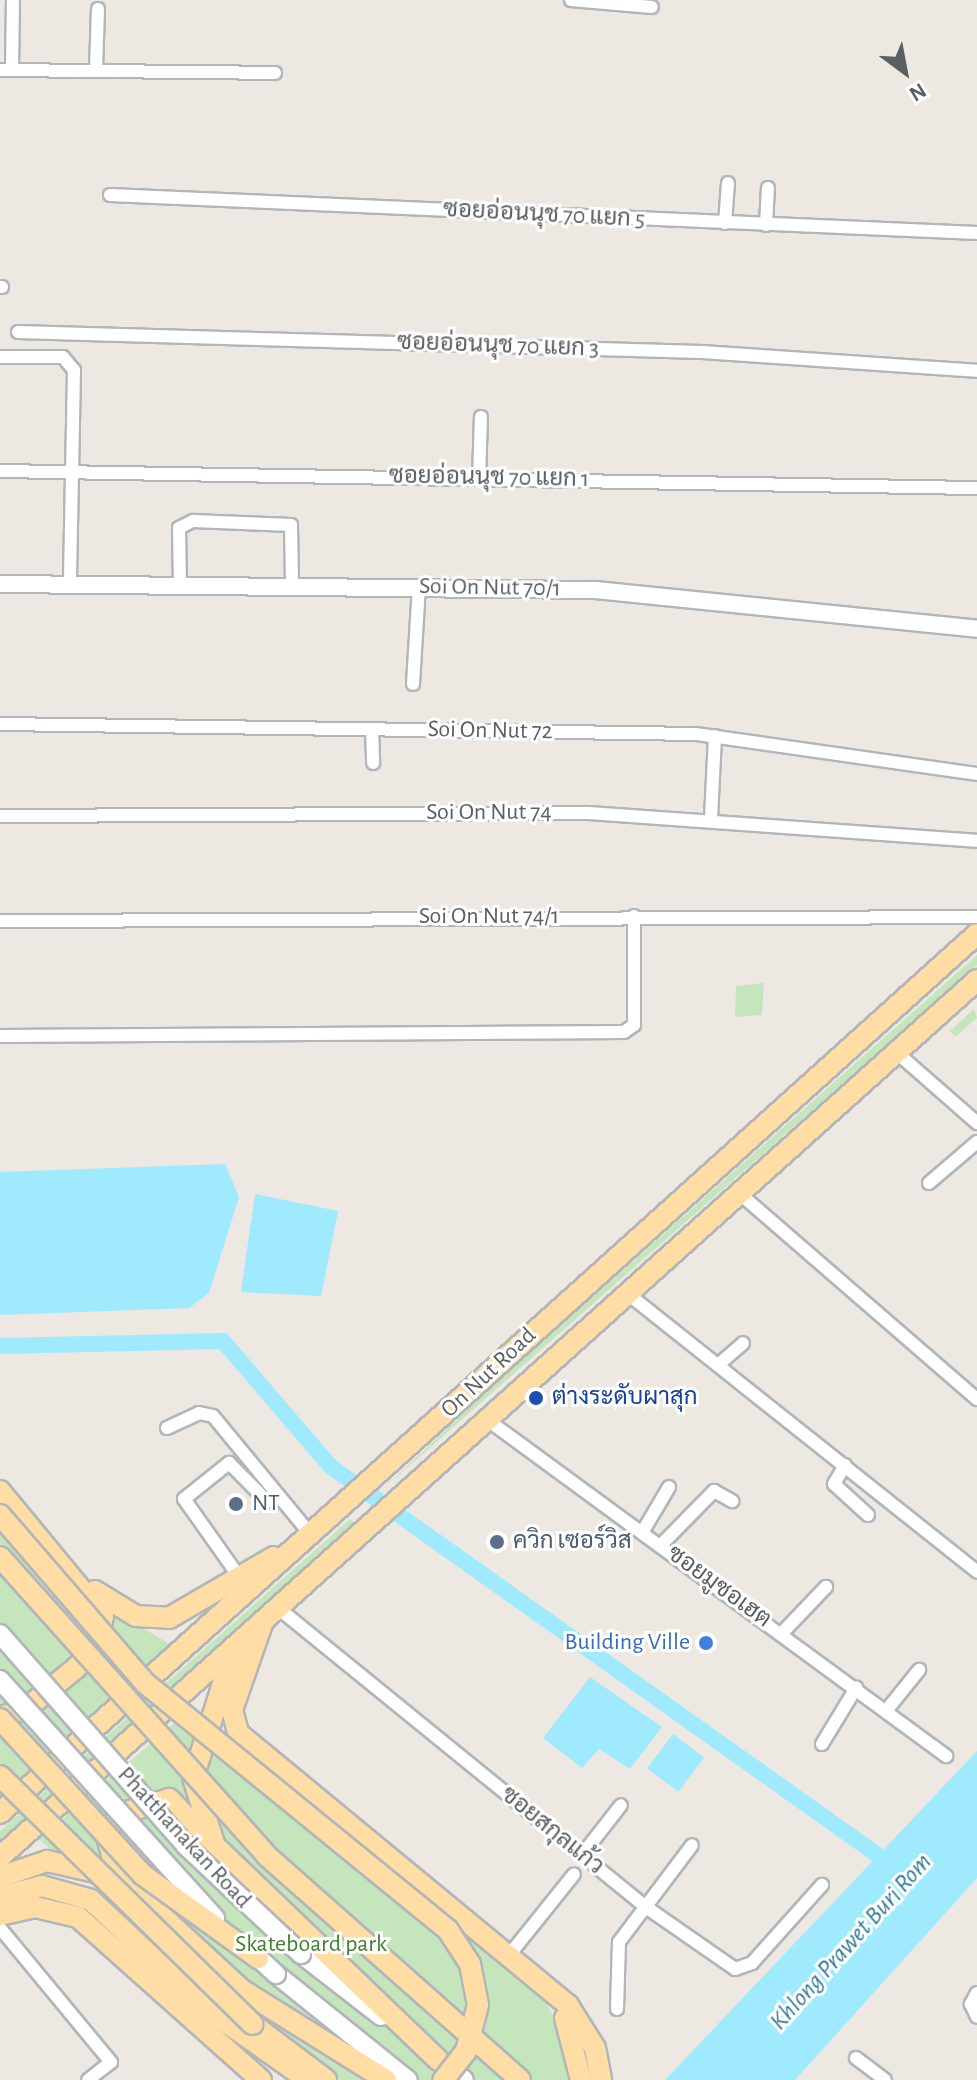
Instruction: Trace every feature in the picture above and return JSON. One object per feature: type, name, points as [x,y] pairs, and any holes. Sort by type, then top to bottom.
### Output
[{"type":"main road","name":"On Nut Road","points":[[2,1806],[405,1454],[977,934]]},
{"type":"main road","name":"On Nut Road","points":[[0,1857],[359,1538],[977,980]]},
{"type":"main road","points":[[0,1491],[98,1604],[103,1632],[53,1690],[0,1718],[143,1875],[258,1958]]},
{"type":"main road","points":[[0,1515],[145,1683],[448,1930],[470,1964],[478,2005],[466,2051],[441,2070],[245,1883],[215,1846],[169,1799],[123,1813],[105,1845],[138,1894],[242,1990],[386,2080]]},
{"type":"main road","points":[[60,1558],[99,1596],[152,1618],[186,1614],[311,1537]]},
{"type":"main road","points":[[0,1557],[266,1855],[520,2080]]},
{"type":"main road","points":[[270,1614],[232,1710],[238,1733],[548,1987],[586,2030],[601,2080]]},
{"type":"main road","name":"Phatthanakan Road","points":[[0,1634],[186,1846],[301,1954],[441,2070],[464,2080]]},
{"type":"main road","points":[[215,1846],[193,1778],[237,1645]]},
{"type":"main road","name":"Phatthanakan Road","points":[[0,1680],[159,1861],[276,1974],[408,2080]]},
{"type":"main road","points":[[0,1776],[252,2024],[326,2080]]},
{"type":"main road","points":[[0,1877],[70,1862],[138,1894]]},
{"type":"main road","points":[[0,1897],[57,1887],[108,1912],[206,2008],[308,2080]]},
{"type":"main road","points":[[0,1915],[35,1907],[85,1921],[169,2005],[261,2080]]},
{"type":"main road","points":[[548,1987],[577,2041],[581,2080]]},
{"type":"street","points":[[13,0],[6,70],[275,73]]},
{"type":"street","points":[[571,0],[652,7]]},
{"type":"street","points":[[96,69],[98,9]]},
{"type":"street","points":[[725,223],[728,183]]},
{"type":"street","points":[[766,225],[768,188]]},
{"type":"street","name":"ซอยอ่อนนุช 70 แยก 5","points":[[110,195],[977,233]]},
{"type":"street","name":"ซอยอ่อนนุช 70 แยก 3","points":[[18,332],[716,353],[977,371]]},
{"type":"street","points":[[0,357],[71,362],[70,584]]},
{"type":"street","points":[[479,479],[481,417]]},
{"type":"street","name":"ซอยอ่อนนุช 70 แยก 1","points":[[0,471],[977,488]]},
{"type":"street","points":[[180,585],[179,528],[193,521],[291,525],[292,585]]},
{"type":"street","name":"Soi On Nut 70/1","points":[[0,584],[419,587],[750,601],[977,629]]},
{"type":"street","points":[[413,684],[419,587]]},
{"type":"street","name":"Soi On Nut 72","points":[[0,724],[715,736],[977,774]]},
{"type":"street","points":[[372,729],[373,763]]},
{"type":"street","points":[[711,818],[715,736]]},
{"type":"street","name":"Soi On Nut 74","points":[[0,816],[711,818],[977,841]]},
{"type":"street","points":[[0,1036],[624,1032],[634,1025],[634,916]]},
{"type":"street","name":"Soi On Nut 74/1","points":[[0,921],[634,916],[977,917]]},
{"type":"street","points":[[896,1052],[977,1123]]},
{"type":"street","points":[[929,1183],[977,1142]]},
{"type":"street","points":[[739,1193],[977,1399]]},
{"type":"street","points":[[628,1294],[977,1572]]},
{"type":"street","points":[[718,1365],[743,1343]]},
{"type":"street","points":[[167,1428],[199,1413],[213,1416],[311,1537]]},
{"type":"street","name":"ซอยมูซอเฮต","points":[[489,1421],[946,1756]]},
{"type":"street","points":[[240,1578],[184,1499],[229,1463],[267,1501]]},
{"type":"street","points":[[845,1465],[834,1484],[868,1515]]},
{"type":"street","points":[[643,1531],[669,1487]]},
{"type":"street","points":[[661,1545],[714,1491],[732,1501]]},
{"type":"street","points":[[782,1633],[826,1587]]},
{"type":"street","name":"ซอยสกุลแก้ว","points":[[270,1614],[643,1905],[743,1970],[822,1885]]},
{"type":"street","points":[[886,1711],[919,1670]]},
{"type":"street","points":[[822,1744],[856,1688]]},
{"type":"street","points":[[582,1855],[621,1805]]},
{"type":"street","points":[[617,2009],[614,1954],[643,1905],[692,1845]]},
{"type":"street","points":[[510,1954],[574,1874]]},
{"type":"street","points":[[0,1928],[111,2062],[88,2080]]},
{"type":"street","points":[[977,1993],[971,2004],[977,2017]]},
{"type":"street","points":[[856,2058],[885,2080]]},
{"type":"green space","points":[[977,955],[977,965],[383,1489],[487,1391]]},
{"type":"green space","points":[[764,983],[762,1015],[735,1017],[736,986]]},
{"type":"green space","points":[[974,1009],[977,1018],[955,1037],[950,1031]]},
{"type":"green space","points":[[350,1519],[354,1523],[0,1842],[0,1831]]},
{"type":"green space","points":[[0,1530],[18,1552],[181,1651],[0,1814]]},
{"type":"green space","name":"Skateboard park","points":[[178,1720],[540,1990],[565,2040],[569,2080],[339,2080],[252,2024],[39,1839]]},
{"type":"water","points":[[225,1164],[239,1197],[209,1293],[189,1308],[0,1315],[0,1172]]},
{"type":"water","points":[[255,1194],[338,1211],[321,1296],[241,1292]]},
{"type":"water","points":[[590,1677],[662,1727],[630,1769],[599,1749],[582,1768],[543,1738]]},
{"type":"water","points":[[673,1734],[704,1757],[678,1792],[647,1768]]},
{"type":"water","name":"Khlong Prawet Buri Rom","points":[[977,1751],[977,1878],[795,2080],[665,2080]]},
{"type":"waterway","name":"Khlong Prawet Buri Rom","points":[[0,1346],[223,1341],[330,1466],[893,1866]]},
{"type":"place","name":"ต่างระดับผาสุก","points":[[536,1398]]},
{"type":"place","name":"NT","points":[[236,1504]]},
{"type":"place","name":"ควิก เซอร์วิส","points":[[497,1542]]},
{"type":"place","name":"Building Ville","points":[[706,1643]]}]
